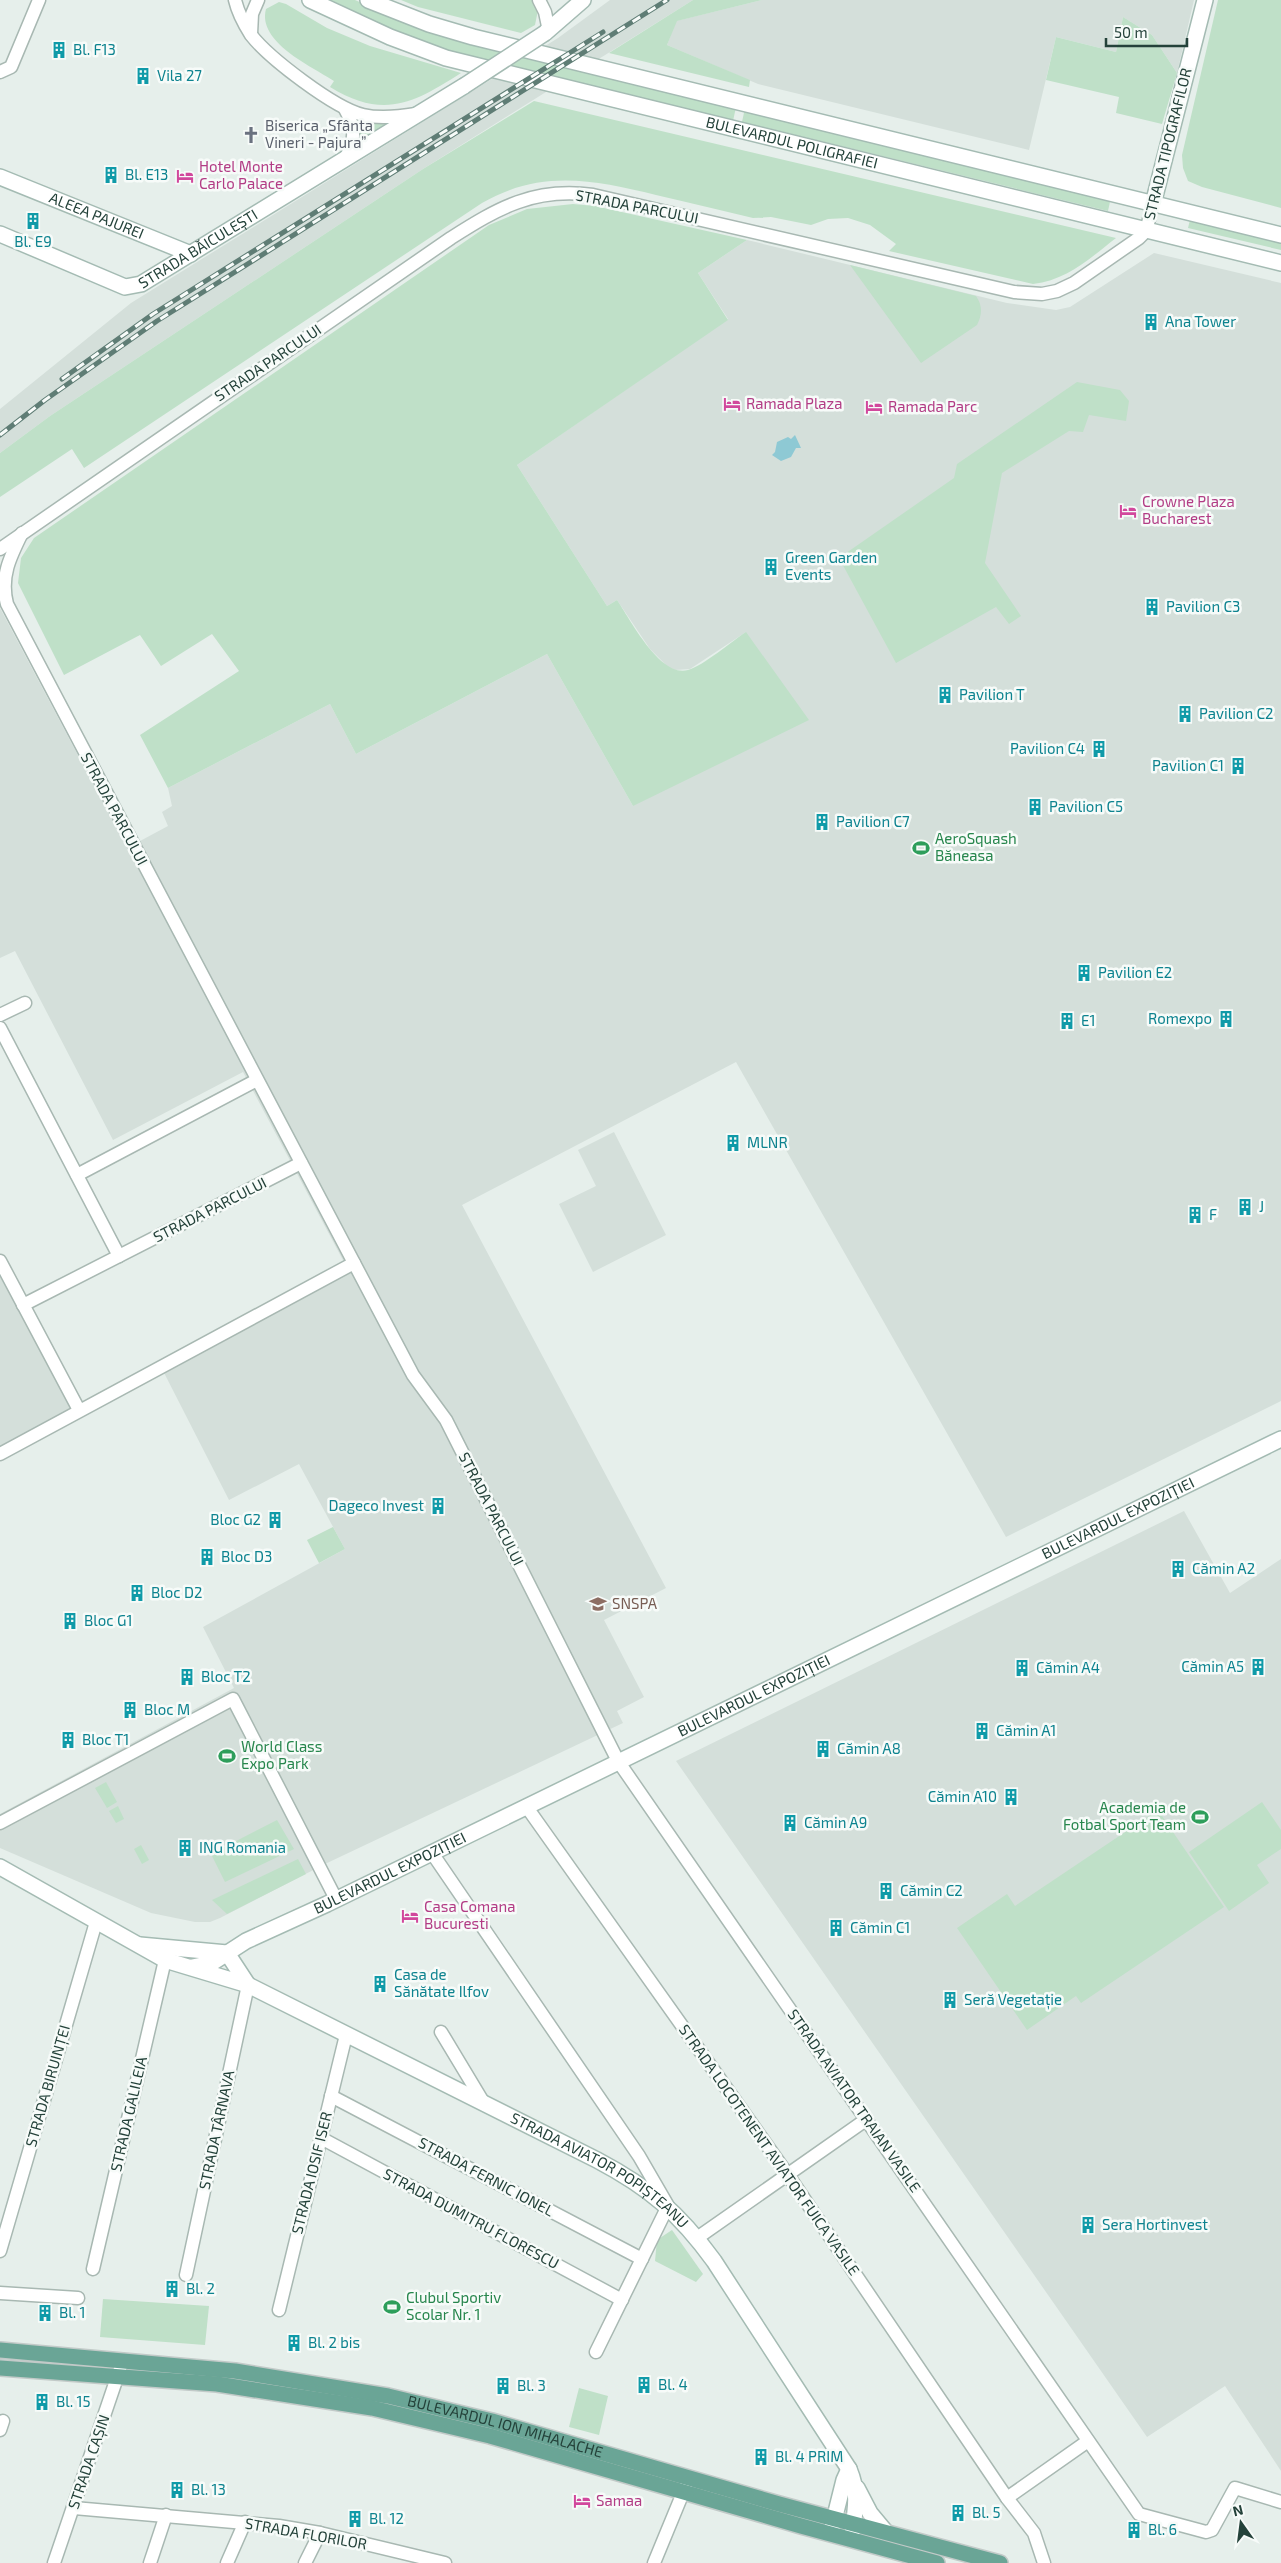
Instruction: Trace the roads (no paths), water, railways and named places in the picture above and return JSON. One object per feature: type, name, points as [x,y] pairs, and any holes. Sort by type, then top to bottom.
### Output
[{"type":"main road","name":"BULEVARDUL ION MIHALACHE","points":[[0,2350],[258,2374],[388,2396],[466,2414],[1000,2563]]},
{"type":"main road","name":"BULEVARDUL ION MIHALACHE","points":[[0,2368],[242,2387],[372,2408],[490,2436],[933,2562]]},
{"type":"street","points":[[0,72],[11,67],[39,0]]},
{"type":"street","points":[[235,0],[240,16],[251,34],[266,52],[345,109],[382,118],[418,114]]},
{"type":"street","points":[[251,34],[252,14],[258,0]]},
{"type":"street","name":"BULEVARDUL POLIGRAFIEI","points":[[310,0],[381,33],[446,58],[1281,263]]},
{"type":"street","name":"BULEVARDUL POLIGRAFIEI","points":[[368,0],[429,24],[473,37],[1281,235]]},
{"type":"street","points":[[540,0],[545,12],[547,32]]},
{"type":"street","name":"STRADA BĂICULEȘTI","points":[[0,234],[125,287],[140,284],[464,86],[547,32],[584,0]]},
{"type":"street","name":"STRADA TIPOGRAFILOR","points":[[1146,231],[1204,0]]},
{"type":"street","points":[[344,160],[352,149],[354,135],[352,121],[345,109]]},
{"type":"street","name":"ALEEA PAJUREI","points":[[0,177],[191,254]]},
{"type":"street","name":"STRADA PARCULUI","points":[[0,549],[450,238],[491,213],[530,198],[552,194],[593,195],[1023,294],[1053,292],[1074,283],[1126,249],[1146,231]]},
{"type":"street","name":"STRADA PARCULUI","points":[[22,533],[4,575],[3,586],[7,604],[413,1375],[446,1420],[618,1761]]},
{"type":"street","points":[[0,1016],[25,1003]]},
{"type":"street","points":[[0,1028],[119,1256]]},
{"type":"street","points":[[77,1175],[257,1080]]},
{"type":"street","name":"STRADA PARCULUI","points":[[23,1305],[301,1163]]},
{"type":"street","points":[[0,1261],[79,1410]]},
{"type":"street","points":[[0,1454],[354,1263]]},
{"type":"street","name":"BULEVARDUL EXPOZIȚIEI","points":[[192,1968],[212,1963],[246,1941],[432,1853],[1281,1439]]},
{"type":"street","points":[[0,1823],[233,1699],[336,1899]]},
{"type":"street","name":"STRADA AVIATOR TRAIAN VASILE","points":[[618,1761],[1141,2515],[1206,2532],[1212,2530],[1236,2488],[1281,2502]]},
{"type":"street","name":"STRADA LOCOTENENT AVIATOR FUICA VASILE","points":[[526,1806],[788,2176],[1007,2498],[1034,2534],[1044,2563]]},
{"type":"street","points":[[432,1853],[639,2156],[668,2206],[596,2352]]},
{"type":"street","name":"STRADA AVIATOR POPIȘTEANU","points":[[0,1866],[165,1960],[248,1985],[619,2172],[668,2206],[698,2238],[849,2469],[856,2486],[850,2539]]},
{"type":"street","name":"STRADA BIRUINȚEI","points":[[0,2251],[96,1922]]},
{"type":"street","name":"STRADA AVIATOR POPIȘTEANU","points":[[136,1945],[227,1953],[248,1985]]},
{"type":"street","points":[[225,1979],[221,1968],[227,1953]]},
{"type":"street","name":"STRADA GALILEIA","points":[[93,2269],[165,1960]]},
{"type":"street","name":"STRADA TÂRNAVA","points":[[186,2275],[248,1985]]},
{"type":"street","points":[[441,2032],[486,2105]]},
{"type":"street","name":"STRADA IOSIF ISER","points":[[279,2310],[346,2035]]},
{"type":"street","name":"STRADA FERNIC IONEL","points":[[331,2096],[642,2259]]},
{"type":"street","points":[[698,2238],[867,2119]]},
{"type":"street","name":"STRADA DUMITRU FLORESCU","points":[[321,2138],[622,2300]]},
{"type":"street","points":[[0,2293],[78,2298]]},
{"type":"street","name":"STRADA CAȘIN","points":[[54,2563],[123,2360]]},
{"type":"street","points":[[1007,2498],[1088,2441]]},
{"type":"street","points":[[831,2534],[844,2480],[849,2469]]},
{"type":"street","points":[[654,2563],[689,2476]]},
{"type":"street","points":[[856,2486],[870,2513],[885,2531]]},
{"type":"street","name":"STRADA FLORILOR","points":[[74,2508],[245,2522],[320,2533],[437,2562]]},
{"type":"street","points":[[150,2563],[166,2516]]},
{"type":"street","points":[[227,2563],[245,2522]]},
{"type":"street","points":[[306,2563],[320,2533]]},
{"type":"water","points":[[795,435],[801,448],[796,448],[791,457],[781,461],[772,455],[775,452],[777,442],[788,437],[791,439]]},
{"type":"railway","points":[[0,435],[45,400],[157,321],[667,0]]},
{"type":"railway","points":[[62,379],[153,314],[603,32]]},
{"type":"place","name":"Bl. F13","points":[[59,50]]},
{"type":"place","name":"Vila 27","points":[[143,76]]},
{"type":"place","name":"Biserica „Sfânta Vineri - Pajura”","points":[[251,135]]},
{"type":"place","name":"Bl. E13","points":[[111,175]]},
{"type":"place","name":"Hotel Monte Carlo Palace","points":[[185,176]]},
{"type":"place","name":"Bl. E9","points":[[33,221]]},
{"type":"place","name":"Ana Tower","points":[[1151,322]]},
{"type":"place","name":"Ramada Plaza","points":[[732,404]]},
{"type":"place","name":"Ramada Parc","points":[[874,407]]},
{"type":"place","name":"Crowne Plaza Bucharest","points":[[1128,511]]},
{"type":"place","name":"Green Garden Events","points":[[771,567]]},
{"type":"place","name":"Pavilion C3","points":[[1152,607]]},
{"type":"place","name":"Pavilion T","points":[[945,695]]},
{"type":"place","name":"Pavilion C2","points":[[1185,714]]},
{"type":"place","name":"Pavilion C4","points":[[1099,749]]},
{"type":"place","name":"Pavilion C1","points":[[1238,766]]},
{"type":"place","name":"Pavilion C5","points":[[1035,807]]},
{"type":"place","name":"Pavilion C7","points":[[822,822]]},
{"type":"place","name":"AeroSquash Băneasa","points":[[921,848]]},
{"type":"place","name":"Pavilion E2","points":[[1084,973]]},
{"type":"place","name":"Romexpo","points":[[1226,1019]]},
{"type":"place","name":"E1","points":[[1067,1021]]},
{"type":"place","name":"MLNR","points":[[733,1143]]},
{"type":"place","name":"J","points":[[1245,1207]]},
{"type":"place","name":"F","points":[[1195,1215]]},
{"type":"place","name":"Dageco Invest","points":[[438,1506]]},
{"type":"place","name":"Bloc G2","points":[[275,1520]]},
{"type":"place","name":"Bloc D3","points":[[207,1557]]},
{"type":"place","name":"Cămin A2","points":[[1178,1569]]},
{"type":"place","name":"Bloc D2","points":[[137,1593]]},
{"type":"place","name":"SNSPA","points":[[598,1604]]},
{"type":"place","name":"Bloc G1","points":[[70,1621]]},
{"type":"place","name":"Cămin A5","points":[[1258,1667]]},
{"type":"place","name":"Cămin A4","points":[[1022,1668]]},
{"type":"place","name":"Bloc T2","points":[[187,1677]]},
{"type":"place","name":"Bloc M","points":[[130,1710]]},
{"type":"place","name":"Cămin A1","points":[[982,1731]]},
{"type":"place","name":"Bloc T1","points":[[68,1740]]},
{"type":"place","name":"Cămin A8","points":[[823,1749]]},
{"type":"place","name":"World Class Expo Park","points":[[227,1756]]},
{"type":"place","name":"Cămin A10","points":[[1011,1797]]},
{"type":"place","name":"Academia de Fotbal Sport Team","points":[[1200,1817]]},
{"type":"place","name":"Cămin A9","points":[[790,1823]]},
{"type":"place","name":"ING Romania","points":[[185,1848]]},
{"type":"place","name":"Cămin C2","points":[[886,1891]]},
{"type":"place","name":"Casa Comana Bucuresti","points":[[410,1916]]},
{"type":"place","name":"Cămin C1","points":[[836,1928]]},
{"type":"place","name":"Casa de Sănătate Ilfov","points":[[380,1984]]},
{"type":"place","name":"Seră Vegetație","points":[[950,2000]]},
{"type":"place","name":"Sera Hortinvest","points":[[1088,2225]]},
{"type":"place","name":"Bl. 2","points":[[172,2289]]},
{"type":"place","name":"Clubul Sportiv Scolar Nr. 1","points":[[392,2307]]},
{"type":"place","name":"Bl. 1","points":[[45,2313]]},
{"type":"place","name":"Bl. 2 bis","points":[[294,2343]]},
{"type":"place","name":"Bl. 4","points":[[644,2385]]},
{"type":"place","name":"Bl. 3","points":[[503,2386]]},
{"type":"place","name":"Bl. 15","points":[[42,2402]]},
{"type":"place","name":"Bl. 4 PRIM","points":[[761,2457]]},
{"type":"place","name":"Bl. 13","points":[[177,2490]]},
{"type":"place","name":"Samaa","points":[[582,2501]]},
{"type":"place","name":"Bl. 5","points":[[958,2513]]},
{"type":"place","name":"Bl. 12","points":[[355,2519]]},
{"type":"place","name":"Bl. 6","points":[[1134,2530]]}]
